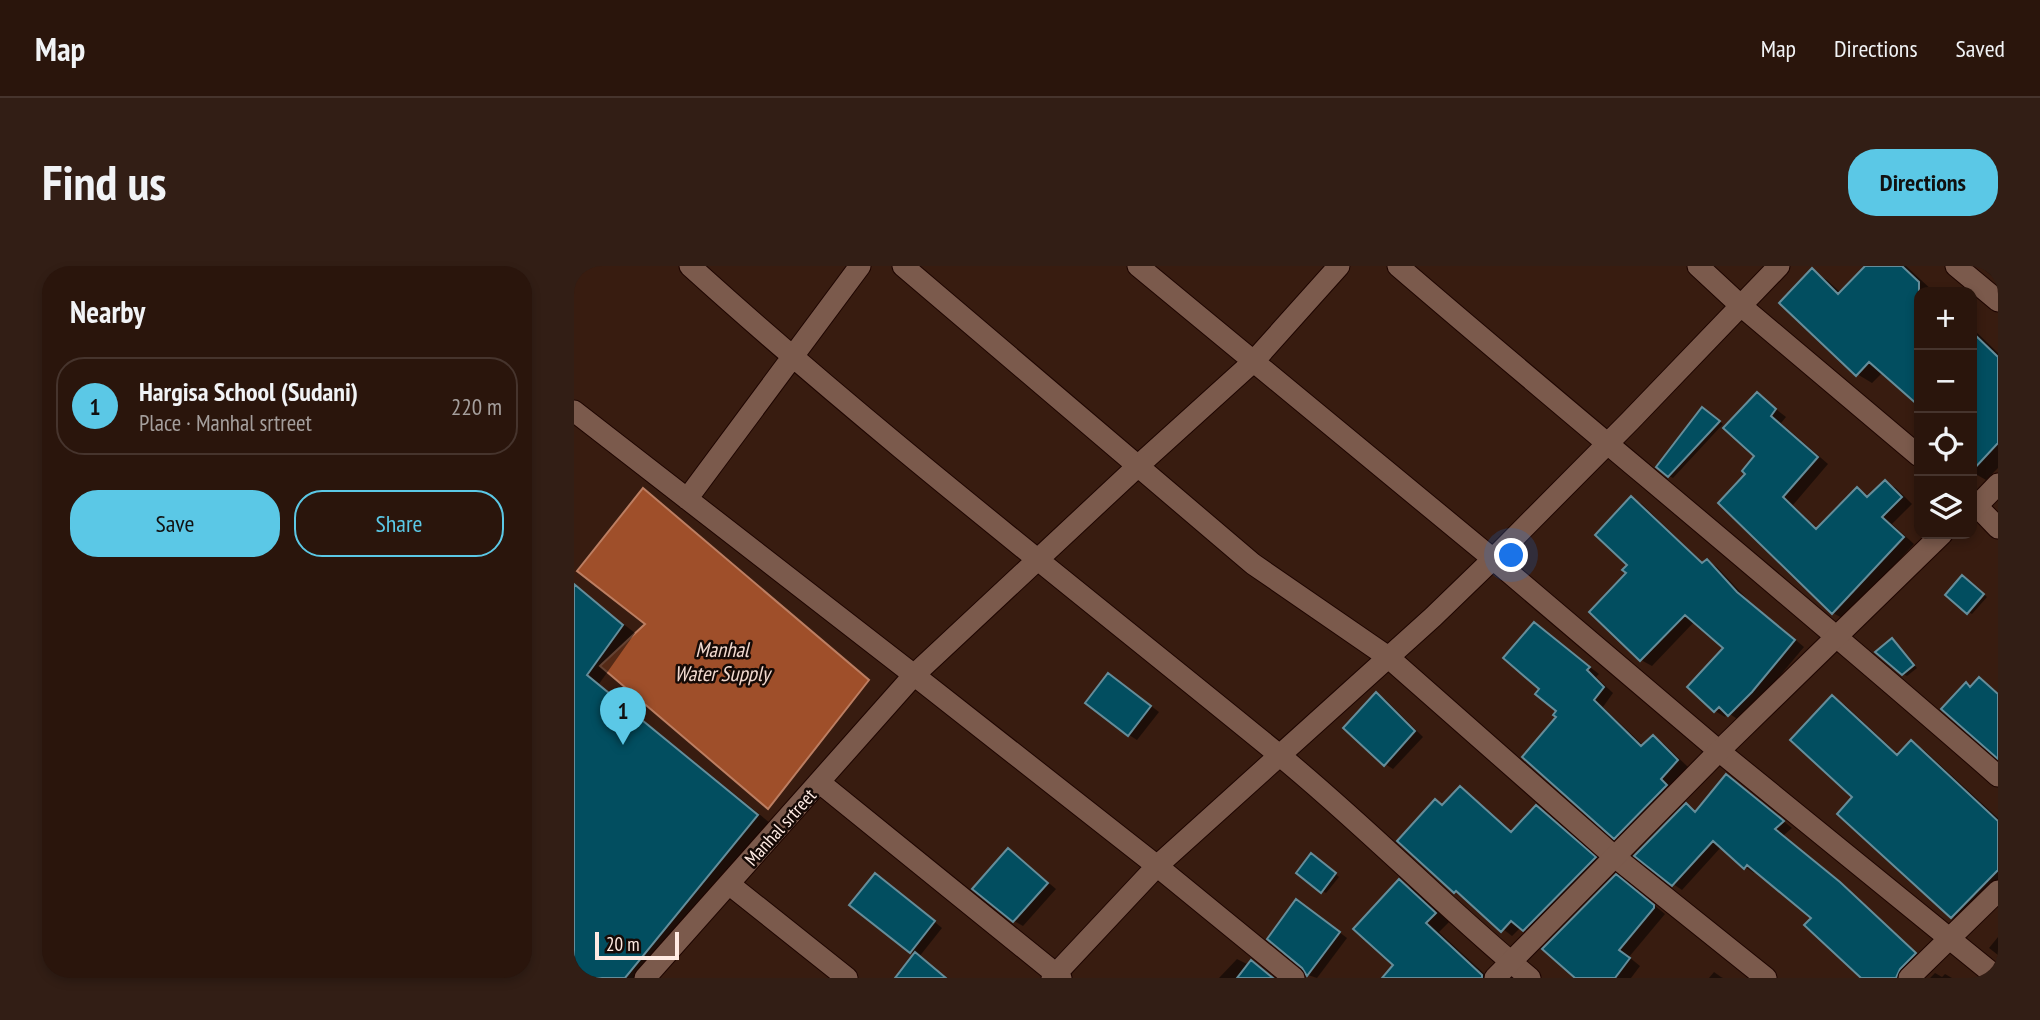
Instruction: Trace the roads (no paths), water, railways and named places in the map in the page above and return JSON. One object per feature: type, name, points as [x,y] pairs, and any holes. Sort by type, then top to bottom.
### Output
[{"type":"street","points":[[690,266],[791,358],[1281,756],[1530,978]]},
{"type":"street","points":[[687,499],[860,266]]},
{"type":"street","points":[[903,266],[1253,564],[1388,657],[1615,857],[1766,978]]},
{"type":"street","points":[[1138,266],[1493,559],[1719,751],[1998,978]]},
{"type":"street","name":"Manhal srtreet","points":[[645,978],[914,675],[1254,361],[1339,266]]},
{"type":"street","points":[[1398,266],[1606,444],[1839,636],[1998,776]]},
{"type":"street","points":[[1698,266],[1914,452]]},
{"type":"street","points":[[819,782],[1056,976],[1157,866],[1281,756],[1493,559],[1779,266]]},
{"type":"street","points":[[1956,266],[1998,301]]},
{"type":"street","points":[[574,411],[1157,866],[1294,978]]},
{"type":"street","points":[[1977,503],[1998,484]]},
{"type":"street","points":[[1977,509],[1998,528]]},
{"type":"street","points":[[1495,978],[1719,751],[1937,539]]},
{"type":"street","points":[[729,884],[847,978]]},
{"type":"street","points":[[1909,978],[1998,891]]},
{"type":"water","name":"Manhal Water Supply","points":[[643,488],[869,680],[768,809],[600,666],[645,624],[577,571]]},
{"type":"place","name":"Hargisa School (Sudani)","points":[[623,745]]}]
